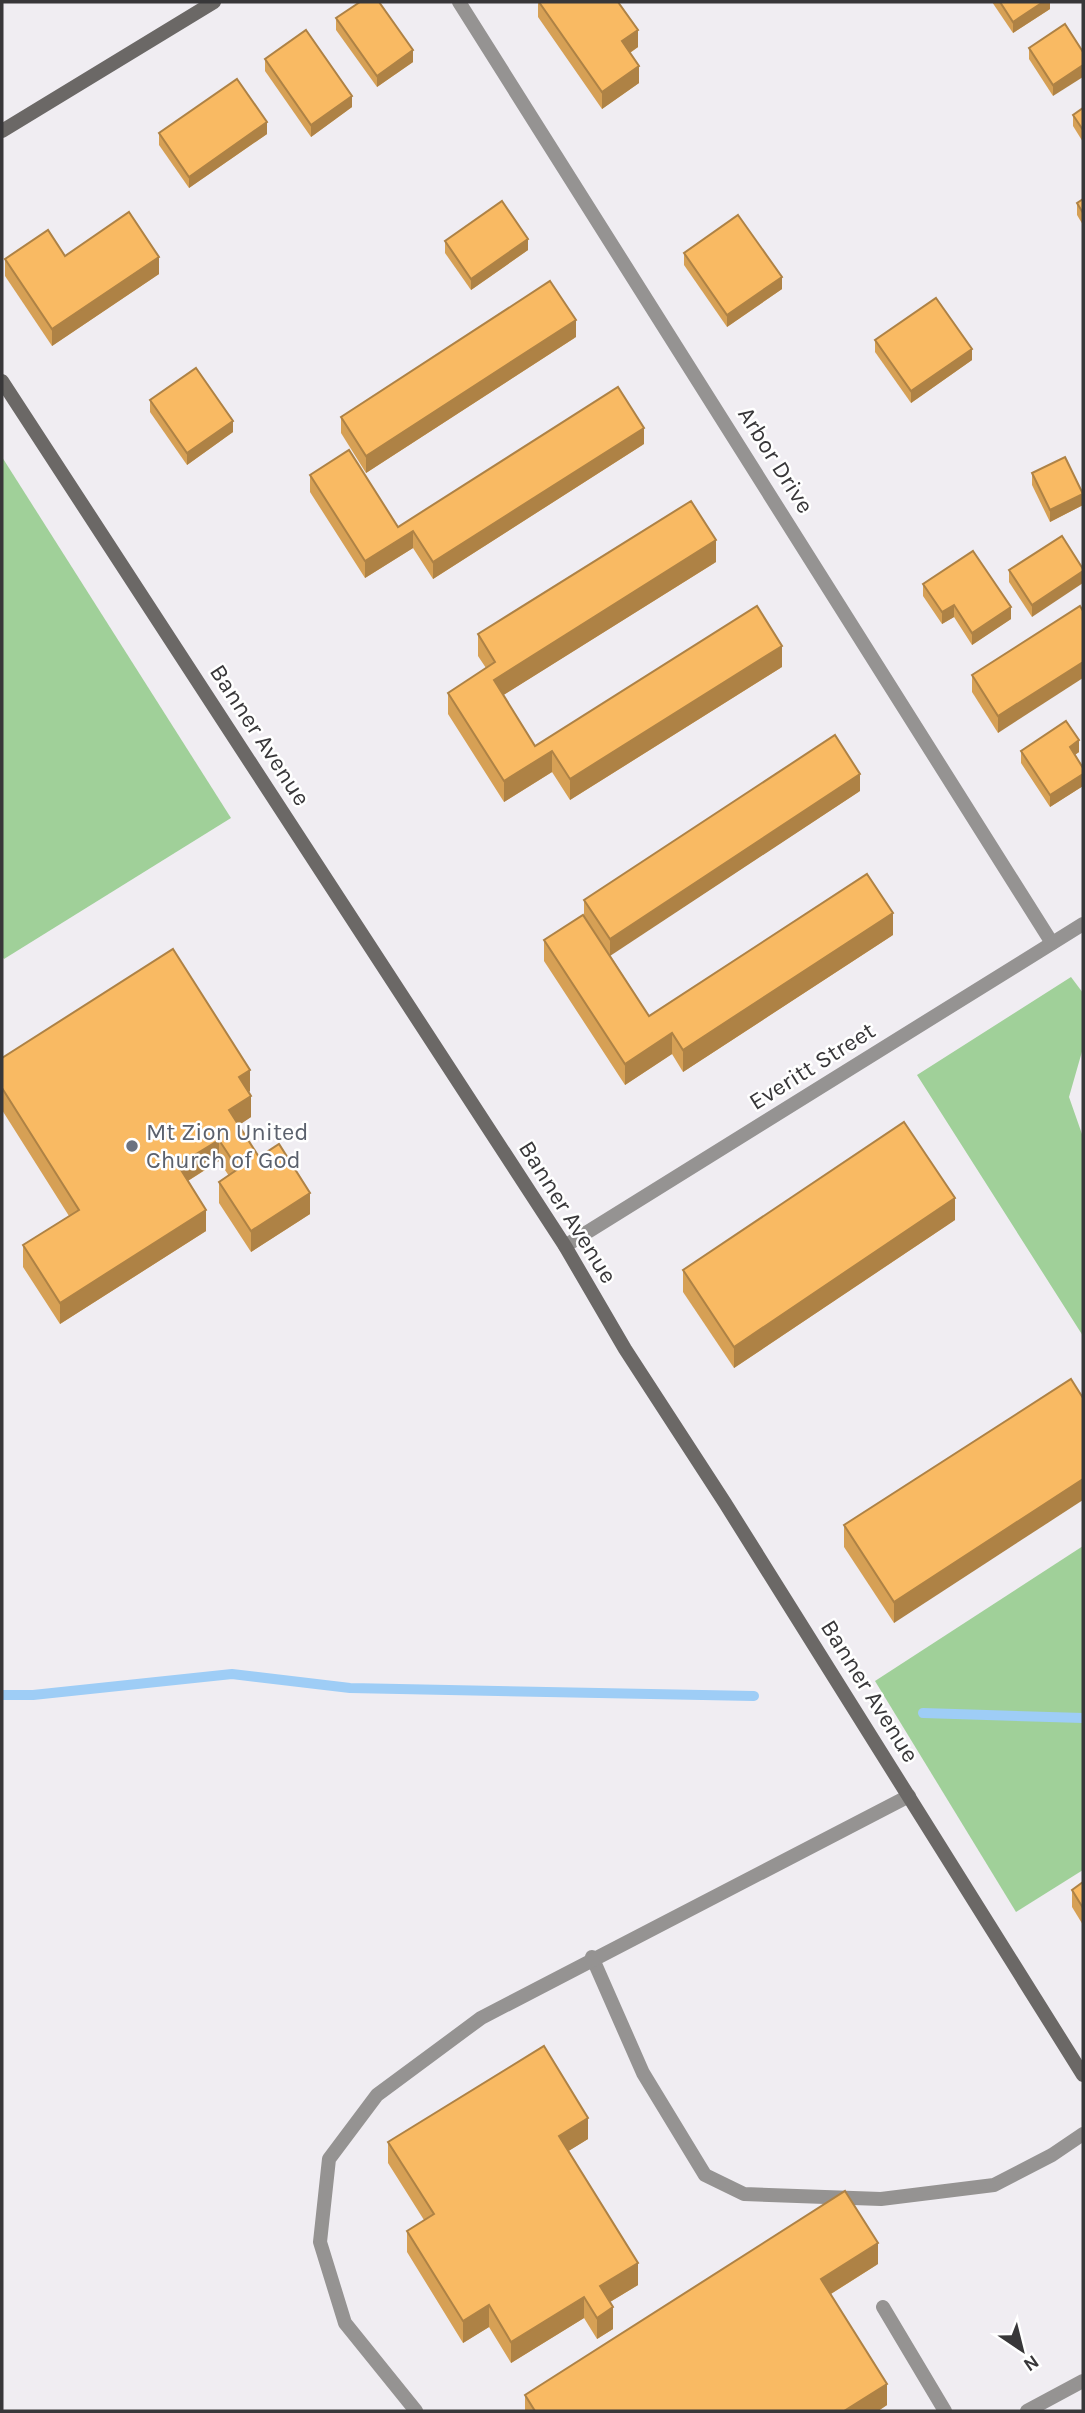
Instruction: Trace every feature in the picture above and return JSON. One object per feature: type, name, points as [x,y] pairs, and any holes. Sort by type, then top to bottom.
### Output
[{"type":"street","points":[[2,131],[214,2]]},
{"type":"street","name":"Arbor Drive","points":[[459,2],[1052,943]]},
{"type":"street","name":"Banner Avenue","points":[[2,381],[565,1246],[625,1349],[1083,2075]]},
{"type":"street","name":"Everitt Street","points":[[565,1246],[1083,924]]},
{"type":"street","points":[[416,2411],[345,2323],[320,2242],[329,2159],[377,2095],[481,2018],[592,1957],[909,1796]]},
{"type":"street","points":[[592,1957],[643,2073],[705,2175],[744,2194],[881,2199],[994,2185],[1052,2155],[1083,2134]]},
{"type":"street","points":[[883,2307],[945,2411]]},
{"type":"street","points":[[1027,2411],[1083,2381]]},
{"type":"green space","points":[[2,457],[231,818],[4,959],[2,956]]},
{"type":"green space","points":[[1071,977],[1083,993],[1083,1048],[1069,1097],[1083,1137],[1083,1336],[917,1075]]},
{"type":"green space","points":[[1083,1546],[1083,1870],[1016,1912],[875,1681]]},
{"type":"building","points":[[360,2],[379,2],[413,50],[377,76],[336,18]]},
{"type":"building","points":[[539,2],[618,2],[638,30],[622,41],[639,66],[602,92]]},
{"type":"building","points":[[1000,2],[1043,2],[1013,22]]},
{"type":"building","points":[[1065,24],[1083,52],[1083,65],[1053,85],[1029,48]]},
{"type":"building","points":[[306,30],[352,96],[311,125],[265,59]]},
{"type":"building","points":[[237,79],[267,122],[189,177],[159,133]]},
{"type":"building","points":[[1083,108],[1083,130],[1073,115]]},
{"type":"building","points":[[1083,199],[1083,213],[1077,203]]},
{"type":"building","points":[[502,201],[528,239],[471,279],[445,241]]},
{"type":"building","points":[[129,212],[159,257],[52,329],[5,259],[48,230],[65,256]]},
{"type":"building","points":[[738,215],[782,277],[727,315],[684,253]]},
{"type":"building","points":[[550,281],[576,320],[366,456],[341,417]]},
{"type":"building","points":[[936,298],[972,349],[911,391],[875,340]]},
{"type":"building","points":[[196,368],[233,421],[187,453],[150,400]]},
{"type":"building","points":[[618,387],[644,428],[433,562],[413,531],[365,561],[310,475],[349,450],[398,527]]},
{"type":"building","points":[[1065,457],[1083,494],[1050,510],[1032,473]]},
{"type":"building","points":[[691,501],[716,540],[494,680],[535,746],[757,606],[782,646],[570,779],[552,751],[504,781],[448,693],[495,662],[478,634]]},
{"type":"building","points":[[1062,536],[1083,571],[1032,605],[1009,570]]},
{"type":"building","points":[[973,551],[1011,607],[972,633],[954,605],[942,612],[923,584]]},
{"type":"building","points":[[1080,606],[1083,611],[1083,662],[998,716],[972,675]]},
{"type":"building","points":[[1066,721],[1079,740],[1070,747],[1083,768],[1083,774],[1050,795],[1021,751]]},
{"type":"building","points":[[835,735],[860,774],[610,939],[584,900]]},
{"type":"building","points":[[867,874],[893,913],[683,1050],[672,1033],[625,1064],[544,940],[583,915],[649,1016]]},
{"type":"building","name":"Mt Zion United Church of God","points":[[173,949],[250,1070],[239,1077],[251,1096],[229,1110],[259,1157],[279,1144],[310,1193],[251,1231],[219,1182],[238,1169],[219,1140],[178,1165],[206,1210],[60,1303],[23,1245],[79,1210],[2,1088],[2,1058]]},
{"type":"building","points":[[904,1122],[955,1198],[734,1347],[683,1270]]},
{"type":"building","points":[[1071,1379],[1083,1398],[1083,1479],[894,1602],[844,1525]]},
{"type":"building","points":[[1083,1882],[1083,1908],[1072,1890]]},
{"type":"building","points":[[544,2046],[588,2118],[559,2136],[638,2263],[600,2286],[613,2307],[597,2318],[584,2297],[511,2342],[489,2305],[463,2321],[407,2231],[434,2214],[388,2142]]},
{"type":"building","points":[[845,2191],[878,2243],[821,2279],[887,2384],[844,2411],[535,2411],[525,2395]]},
{"type":"waterway","points":[[2,1695],[33,1695],[232,1674],[350,1688],[754,1696]]},
{"type":"waterway","points":[[923,1713],[1083,1718]]},
{"type":"place","name":"Mt Zion United Church of God","points":[[132,1146]]}]
